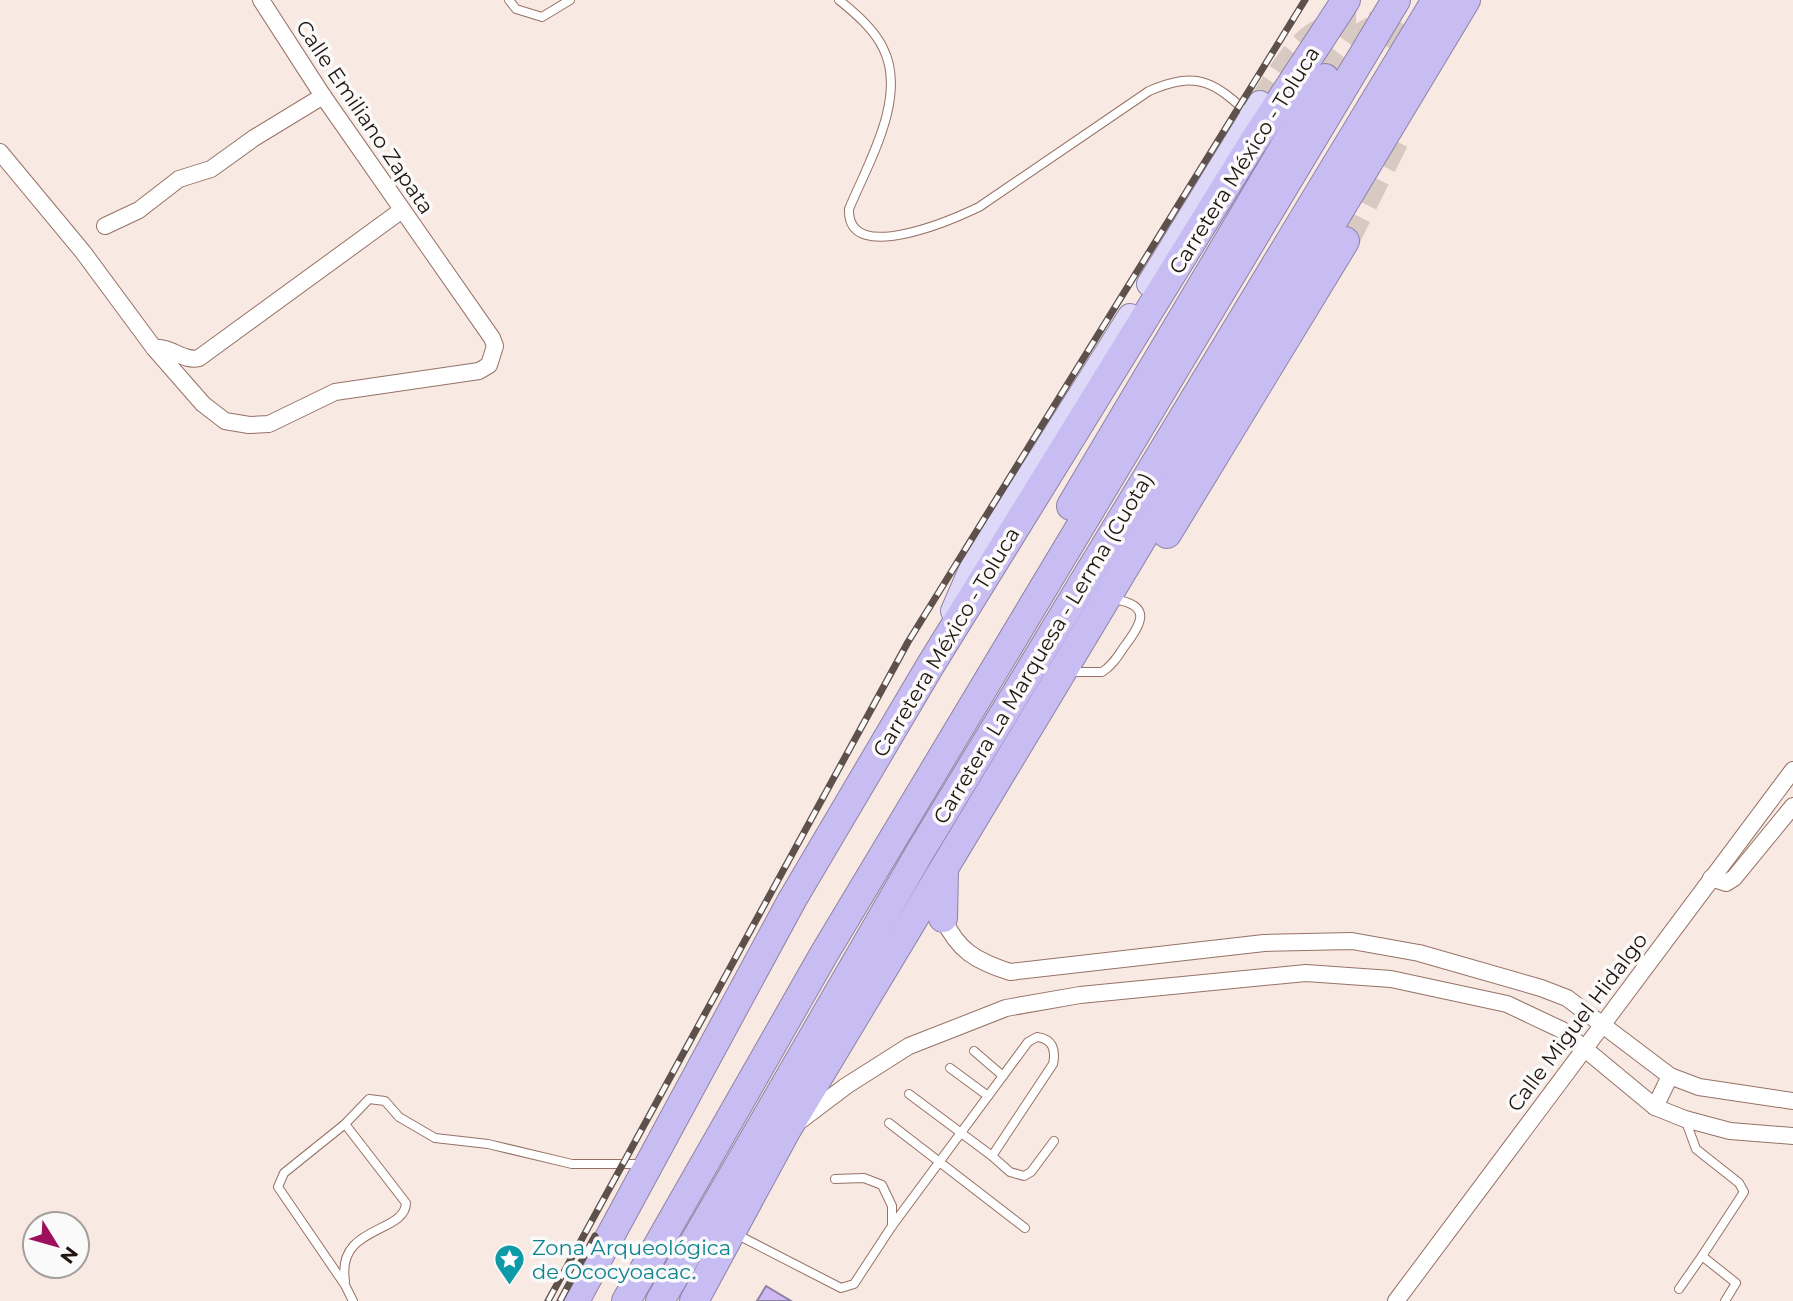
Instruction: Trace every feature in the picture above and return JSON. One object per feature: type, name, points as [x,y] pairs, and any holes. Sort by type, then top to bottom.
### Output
[{"type":"highway","name":"Carretera México - Toluca","points":[[575,1301],[792,901],[930,666],[1259,133],[1346,0]]},
{"type":"highway","name":"Carretera La Marquesa - Lerma (Cuota)","points":[[626,1301],[824,954],[1396,0]]},
{"type":"highway","name":"Carretera La Marquesa - Lerma (Cuota)","points":[[660,1301],[920,852],[1436,0]]},
{"type":"highway","points":[[694,1301],[786,1131],[1466,0]]},
{"type":"highway","points":[[824,954],[894,806],[1325,78]]},
{"type":"highway","points":[[1106,598],[1147,567],[1345,241]]},
{"type":"highway","points":[[943,918],[944,868]]},
{"type":"main road","points":[[930,666],[972,567],[1256,110]]},
{"type":"street","name":"Calle Emiliano Zapata","points":[[0,152],[83,252],[154,348],[214,416],[248,425],[282,420],[348,388],[479,371],[489,365],[495,346],[492,338],[323,96],[261,0]]},
{"type":"street","points":[[105,226],[139,210],[179,179],[211,169],[254,138],[323,96]]},
{"type":"street","points":[[154,348],[168,347],[186,358],[199,358],[402,210]]},
{"type":"street","name":"Calle Miguel Hidalgo","points":[[1396,1301],[1602,1021],[1793,770]]},
{"type":"street","points":[[1711,877],[1726,883],[1734,878],[1793,806]]},
{"type":"street","points":[[943,918],[953,942],[987,965],[1010,972],[1264,943],[1352,942],[1419,953],[1499,974],[1567,998],[1602,1021],[1670,1076],[1709,1089],[1793,1101]]},
{"type":"street","points":[[786,1131],[846,1086],[909,1046],[1006,1008],[1080,995],[1306,973],[1391,979],[1507,1004],[1542,1018],[1584,1048],[1655,1107],[1685,1119],[1730,1131],[1793,1136]]},
{"type":"street","points":[[1655,1107],[1670,1076]]},
{"type":"lane","points":[[509,0],[516,9],[542,17],[570,0]]},
{"type":"lane","points":[[839,0],[877,37],[889,63],[890,92],[886,120],[849,209],[849,216],[855,226],[877,237],[908,233],[949,222],[979,207],[1150,91],[1166,84],[1186,81],[1215,85],[1256,110]]},
{"type":"lane","points":[[1064,672],[1102,672],[1109,668],[1138,629],[1141,617],[1139,609],[1131,601],[1106,598]]},
{"type":"lane","points":[[730,1231],[806,1273],[845,1288],[858,1280],[892,1226],[1028,1042],[1042,1038],[1053,1047],[1053,1064],[992,1156]]},
{"type":"lane","points":[[974,1051],[1003,1076]]},
{"type":"lane","points":[[950,1068],[988,1096]]},
{"type":"lane","points":[[909,1094],[1010,1172],[1024,1176],[1031,1172],[1054,1141]]},
{"type":"lane","points":[[353,1301],[345,1285],[278,1187],[284,1173],[345,1124],[364,1102],[374,1098],[385,1101],[399,1117],[435,1138],[488,1144],[572,1164],[647,1164]]},
{"type":"lane","points":[[1679,1289],[1744,1192],[1739,1183],[1700,1153],[1685,1119]]},
{"type":"lane","points":[[889,1123],[1025,1228]]},
{"type":"lane","points":[[345,1124],[406,1203],[405,1212],[400,1217],[377,1228],[348,1253],[342,1264],[345,1285]]},
{"type":"lane","points":[[835,1179],[864,1178],[882,1185],[892,1206],[892,1226]]},
{"type":"lane","points":[[1702,1256],[1736,1283],[1725,1301]]},
{"type":"building","points":[[766,1286],[791,1301],[757,1301]]},
{"type":"tunnel","points":[[1260,103],[1295,52],[1320,30],[1356,23],[1380,26]]},
{"type":"tunnel","points":[[1325,78],[1352,42],[1380,26],[1406,42],[1421,63]]},
{"type":"tunnel","points":[[1345,241],[1398,134]]},
{"type":"railway","points":[[548,1301],[908,642],[1305,0]]},
{"type":"railway","points":[[560,1301],[595,1236]]},
{"type":"place","name":"Zona Arqueológica de Ococyoacac.","points":[[509,1286]]}]
